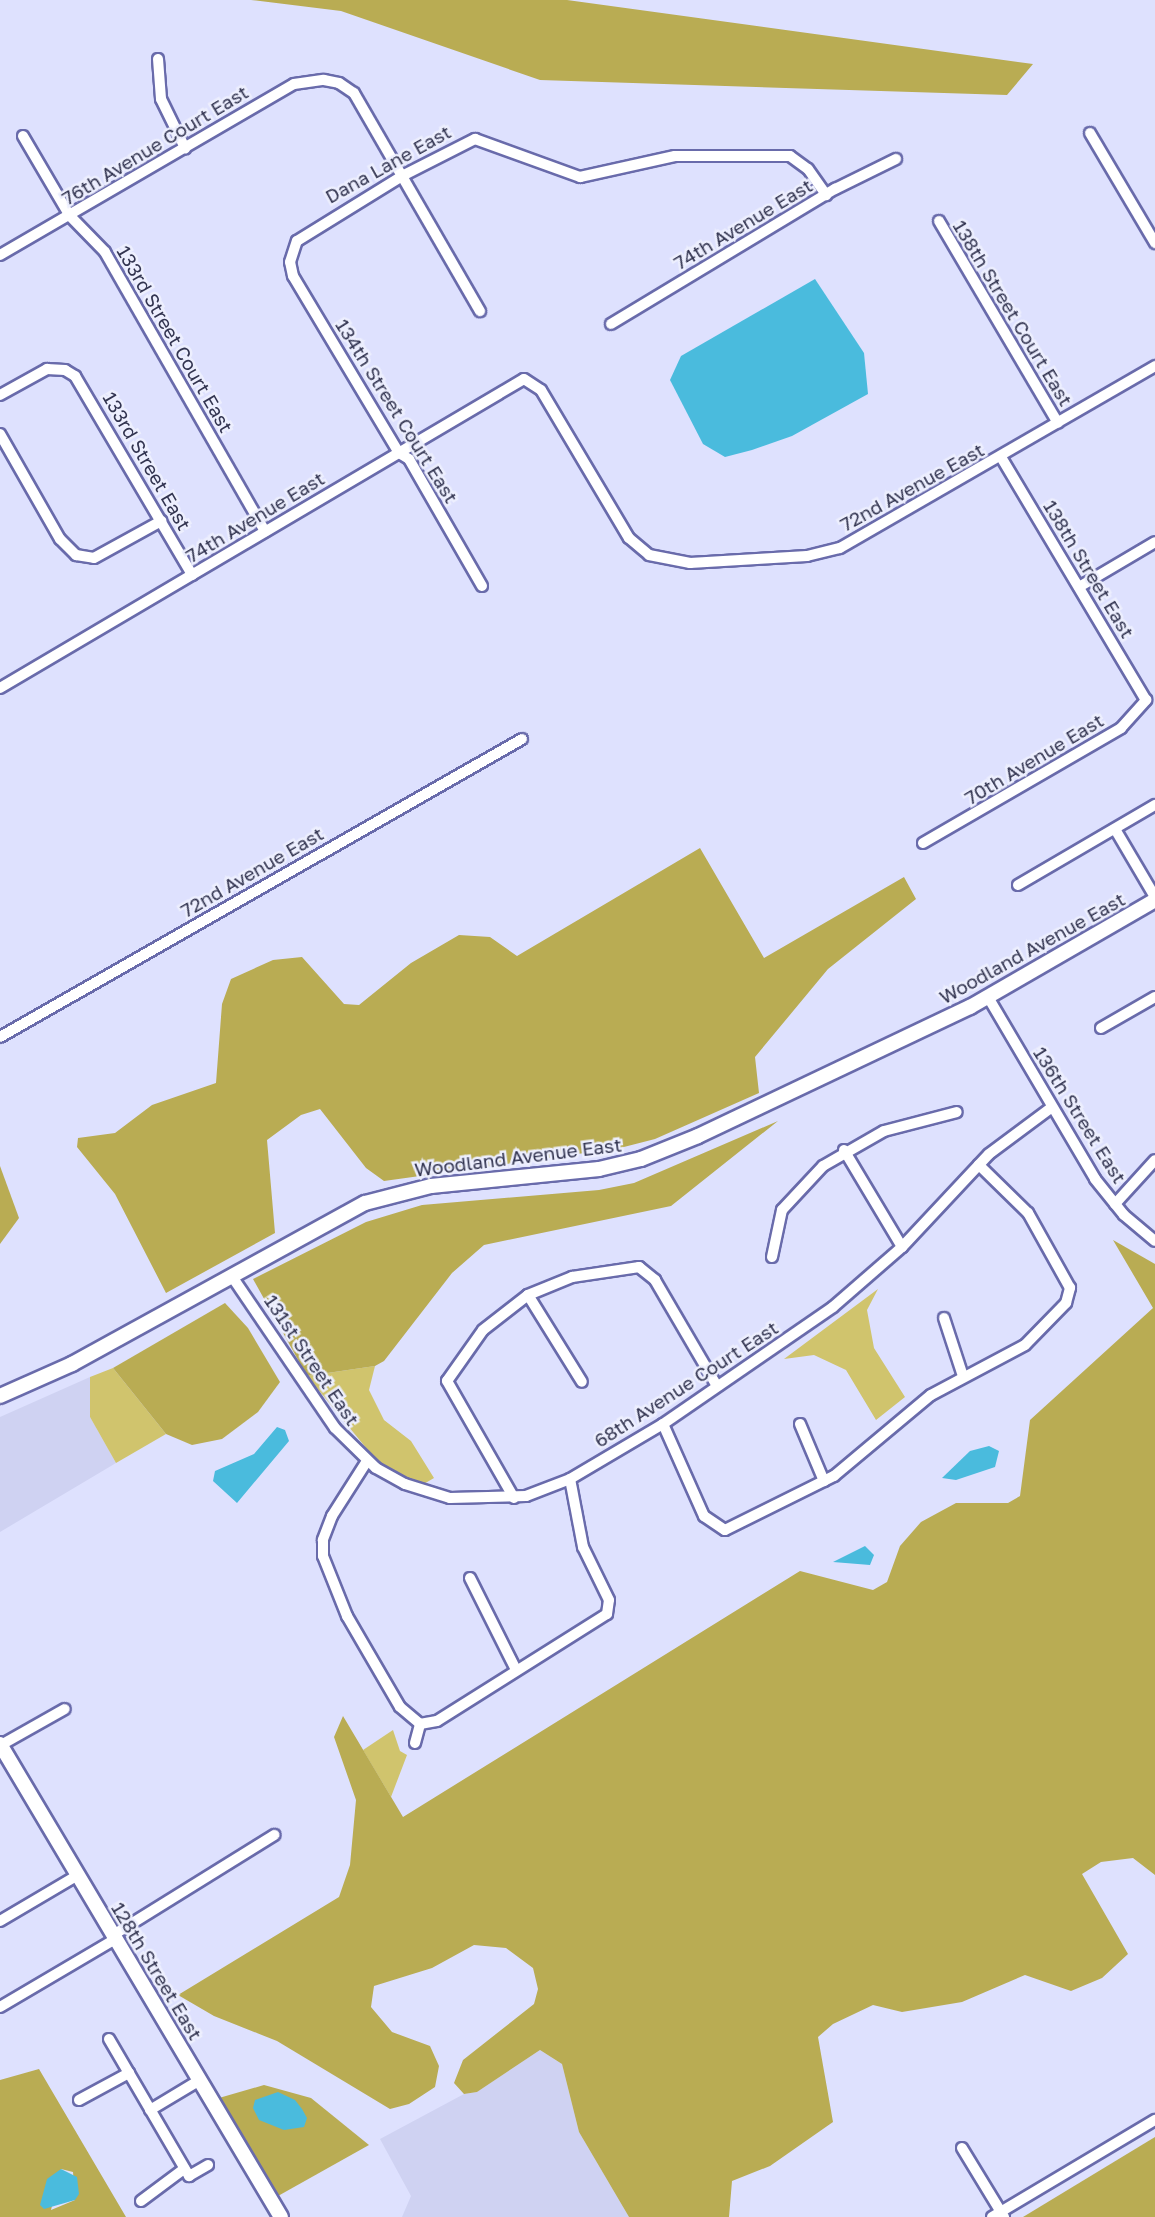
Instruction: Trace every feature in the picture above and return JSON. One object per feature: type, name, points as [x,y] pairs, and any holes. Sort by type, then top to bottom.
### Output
[{"type":"street","points":[[158,59],[160,99],[185,148]]},
{"type":"street","name":"76th Avenue Court East","points":[[0,255],[293,84],[331,81],[354,93],[404,175]]},
{"type":"street","points":[[1090,133],[1155,243]]},
{"type":"street","name":"133rd Street Court East","points":[[23,136],[70,216],[105,252],[265,531]]},
{"type":"street","name":"Dana Lane East","points":[[291,253],[312,228],[404,175],[475,139],[580,177],[675,156],[790,156],[808,169],[826,195]]},
{"type":"street","name":"74th Avenue East","points":[[611,324],[826,195],[896,159]]},
{"type":"street","points":[[404,175],[480,311]]},
{"type":"street","name":"138th Street Court East","points":[[939,221],[1058,423]]},
{"type":"street","name":"134th Street Court East","points":[[291,253],[293,276],[399,453],[410,459],[482,586]]},
{"type":"street","name":"72nd Avenue East","points":[[663,560],[773,559],[840,548],[1155,366]]},
{"type":"street","name":"133rd Street East","points":[[0,395],[35,373],[65,370],[82,384],[192,575]]},
{"type":"street","name":"74th Avenue East","points":[[0,688],[519,381],[529,380],[541,390],[621,529],[643,551],[663,560]]},
{"type":"street","points":[[0,434],[69,550],[94,558],[162,521]]},
{"type":"street","name":"138th Street East","points":[[1001,457],[1151,700]]},
{"type":"street","points":[[1079,587],[1155,542]]},
{"type":"street","name":"70th Avenue East","points":[[923,844],[1121,728],[1151,700]]},
{"type":"street","name":"72nd Avenue East","points":[[0,1037],[522,739]]},
{"type":"street","points":[[1018,885],[1155,805]]},
{"type":"street","points":[[1115,829],[1155,899]]},
{"type":"street","name":"Woodland Avenue East","points":[[0,1396],[72,1364],[337,1215],[383,1197],[455,1183],[578,1172],[641,1159],[988,998],[1155,899]]},
{"type":"street","points":[[1101,1028],[1155,997]]},
{"type":"street","name":"136th Street East","points":[[988,998],[1051,1108],[1115,1204],[1155,1241]]},
{"type":"street","name":"68th Avenue Court East","points":[[367,1461],[405,1484],[450,1498],[514,1498],[570,1479],[663,1424],[833,1307],[902,1247],[1010,1136],[1051,1108]]},
{"type":"street","points":[[772,1257],[782,1209],[811,1177],[844,1150],[884,1130],[957,1112]]},
{"type":"street","points":[[844,1150],[902,1247]]},
{"type":"street","points":[[1115,1204],[1155,1160]]},
{"type":"street","points":[[663,1424],[697,1504],[718,1530],[734,1527],[824,1481],[852,1463],[916,1405],[963,1376],[991,1366],[1025,1345],[1054,1318],[1070,1293],[1067,1279],[1033,1220],[979,1165]]},
{"type":"street","points":[[514,1498],[447,1378],[493,1320],[528,1295],[589,1273],[639,1267],[650,1273],[717,1385]]},
{"type":"street","name":"131st Street East","points":[[231,1275],[321,1409],[367,1461]]},
{"type":"street","points":[[528,1295],[582,1382]]},
{"type":"street","points":[[944,1318],[963,1376]]},
{"type":"street","points":[[800,1424],[824,1481]]},
{"type":"street","points":[[367,1461],[339,1503],[323,1546],[326,1567],[347,1616],[400,1707],[420,1724]]},
{"type":"street","points":[[420,1724],[437,1721],[516,1670],[603,1620],[610,1606],[583,1546],[570,1479]]},
{"type":"street","points":[[470,1578],[516,1670]]},
{"type":"street","points":[[0,1745],[65,1709]]},
{"type":"street","points":[[415,1743],[420,1724]]},
{"type":"street","name":"128th Street East","points":[[0,1745],[281,2217]]},
{"type":"street","points":[[0,2007],[112,1941],[113,1935],[274,1835]]},
{"type":"street","points":[[0,1921],[78,1875]]},
{"type":"street","points":[[109,2039],[189,2176],[208,2165]]},
{"type":"street","points":[[79,2100],[129,2073]]},
{"type":"street","points":[[150,2110],[200,2080]]},
{"type":"street","points":[[962,2148],[999,2215],[1155,2120]]},
{"type":"street","points":[[141,2202],[184,2169]]},
{"type":"shaded area","points":[[251,0],[567,0],[1033,64],[1007,95],[540,80],[341,11]]},
{"type":"shaded area","points":[[700,848],[764,958],[904,877],[916,899],[828,969],[755,1057],[759,1093],[655,1139],[620,1148],[384,1181],[366,1168],[320,1109],[301,1115],[267,1140],[275,1233],[166,1293],[115,1194],[77,1147],[78,1138],[115,1133],[152,1105],[216,1083],[222,1004],[231,979],[273,960],[302,957],[344,1004],[359,1005],[411,963],[459,935],[490,937],[517,956]]},
{"type":"shaded area","points":[[778,1121],[671,1206],[484,1245],[452,1273],[384,1361],[375,1366],[307,1376],[253,1279],[366,1222],[422,1205],[599,1190],[634,1183]]},
{"type":"shaded area","points":[[0,1166],[19,1218],[0,1244]]},
{"type":"shaded area","points":[[1113,1240],[1155,1264],[1155,1875],[1133,1858],[1101,1862],[1082,1874],[1128,1954],[1102,1978],[1071,1991],[1025,1975],[962,2002],[902,2012],[873,2005],[833,2024],[818,2037],[833,2122],[770,2166],[732,2181],[729,2217],[629,2217],[579,2132],[562,2064],[540,2050],[477,2092],[464,2094],[454,2083],[463,2060],[534,2004],[538,1989],[533,1968],[506,1948],[474,1945],[432,1968],[374,1986],[371,2007],[392,2032],[430,2046],[439,2066],[435,2087],[409,2104],[390,2109],[277,2041],[214,2016],[178,1995],[339,1897],[350,1865],[356,1800],[334,1737],[343,1716],[403,1817],[800,1571],[873,1590],[887,1582],[900,1546],[921,1522],[956,1503],[1008,1503],[1020,1496],[1030,1420],[1153,1308]]},
{"type":"shaded area","points":[[878,1289],[867,1310],[874,1348],[905,1397],[876,1420],[846,1370],[814,1355],[784,1359]]},
{"type":"shaded area","points":[[225,1303],[248,1328],[280,1382],[258,1412],[222,1439],[192,1445],[166,1434],[113,1368]]},
{"type":"shaded area","points":[[375,1366],[369,1390],[384,1420],[411,1441],[434,1478],[422,1485],[381,1466],[307,1376]]},
{"type":"shaded area","points":[[113,1368],[166,1434],[116,1463],[90,1417],[90,1377]]},
{"type":"shaded area","points":[[90,1377],[90,1417],[116,1463],[0,1532],[0,1417]]},
{"type":"shaded area","points":[[393,1730],[400,1751],[407,1755],[391,1797],[363,1750]]},
{"type":"shaded area","points":[[540,2050],[562,2064],[579,2132],[629,2217],[402,2217],[411,2196],[380,2139],[464,2094],[477,2092]]},
{"type":"shaded area","points":[[39,2069],[126,2217],[0,2217],[0,2080]],"holes":[[[61,2169],[73,2172],[75,2200],[51,2210]]]},
{"type":"shaded area","points":[[264,2085],[311,2098],[369,2145],[278,2196],[219,2098]]},
{"type":"shaded area","points":[[1155,2137],[1155,2217],[1023,2217]]},
{"type":"water","points":[[815,279],[864,353],[868,394],[792,436],[725,457],[703,444],[670,380],[681,356]]},
{"type":"water","points":[[277,1427],[285,1430],[289,1441],[237,1503],[213,1481],[215,1471],[254,1454]]},
{"type":"water","points":[[989,1446],[999,1451],[995,1467],[956,1480],[942,1478],[970,1451]]},
{"type":"water","points":[[865,1546],[874,1555],[870,1565],[833,1562]]},
{"type":"water","points":[[278,2092],[295,2100],[302,2109],[307,2118],[304,2127],[284,2130],[259,2120],[253,2108],[255,2100]]},
{"type":"water","points":[[61,2169],[77,2177],[79,2194],[75,2200],[44,2209],[40,2205],[47,2179]]}]
